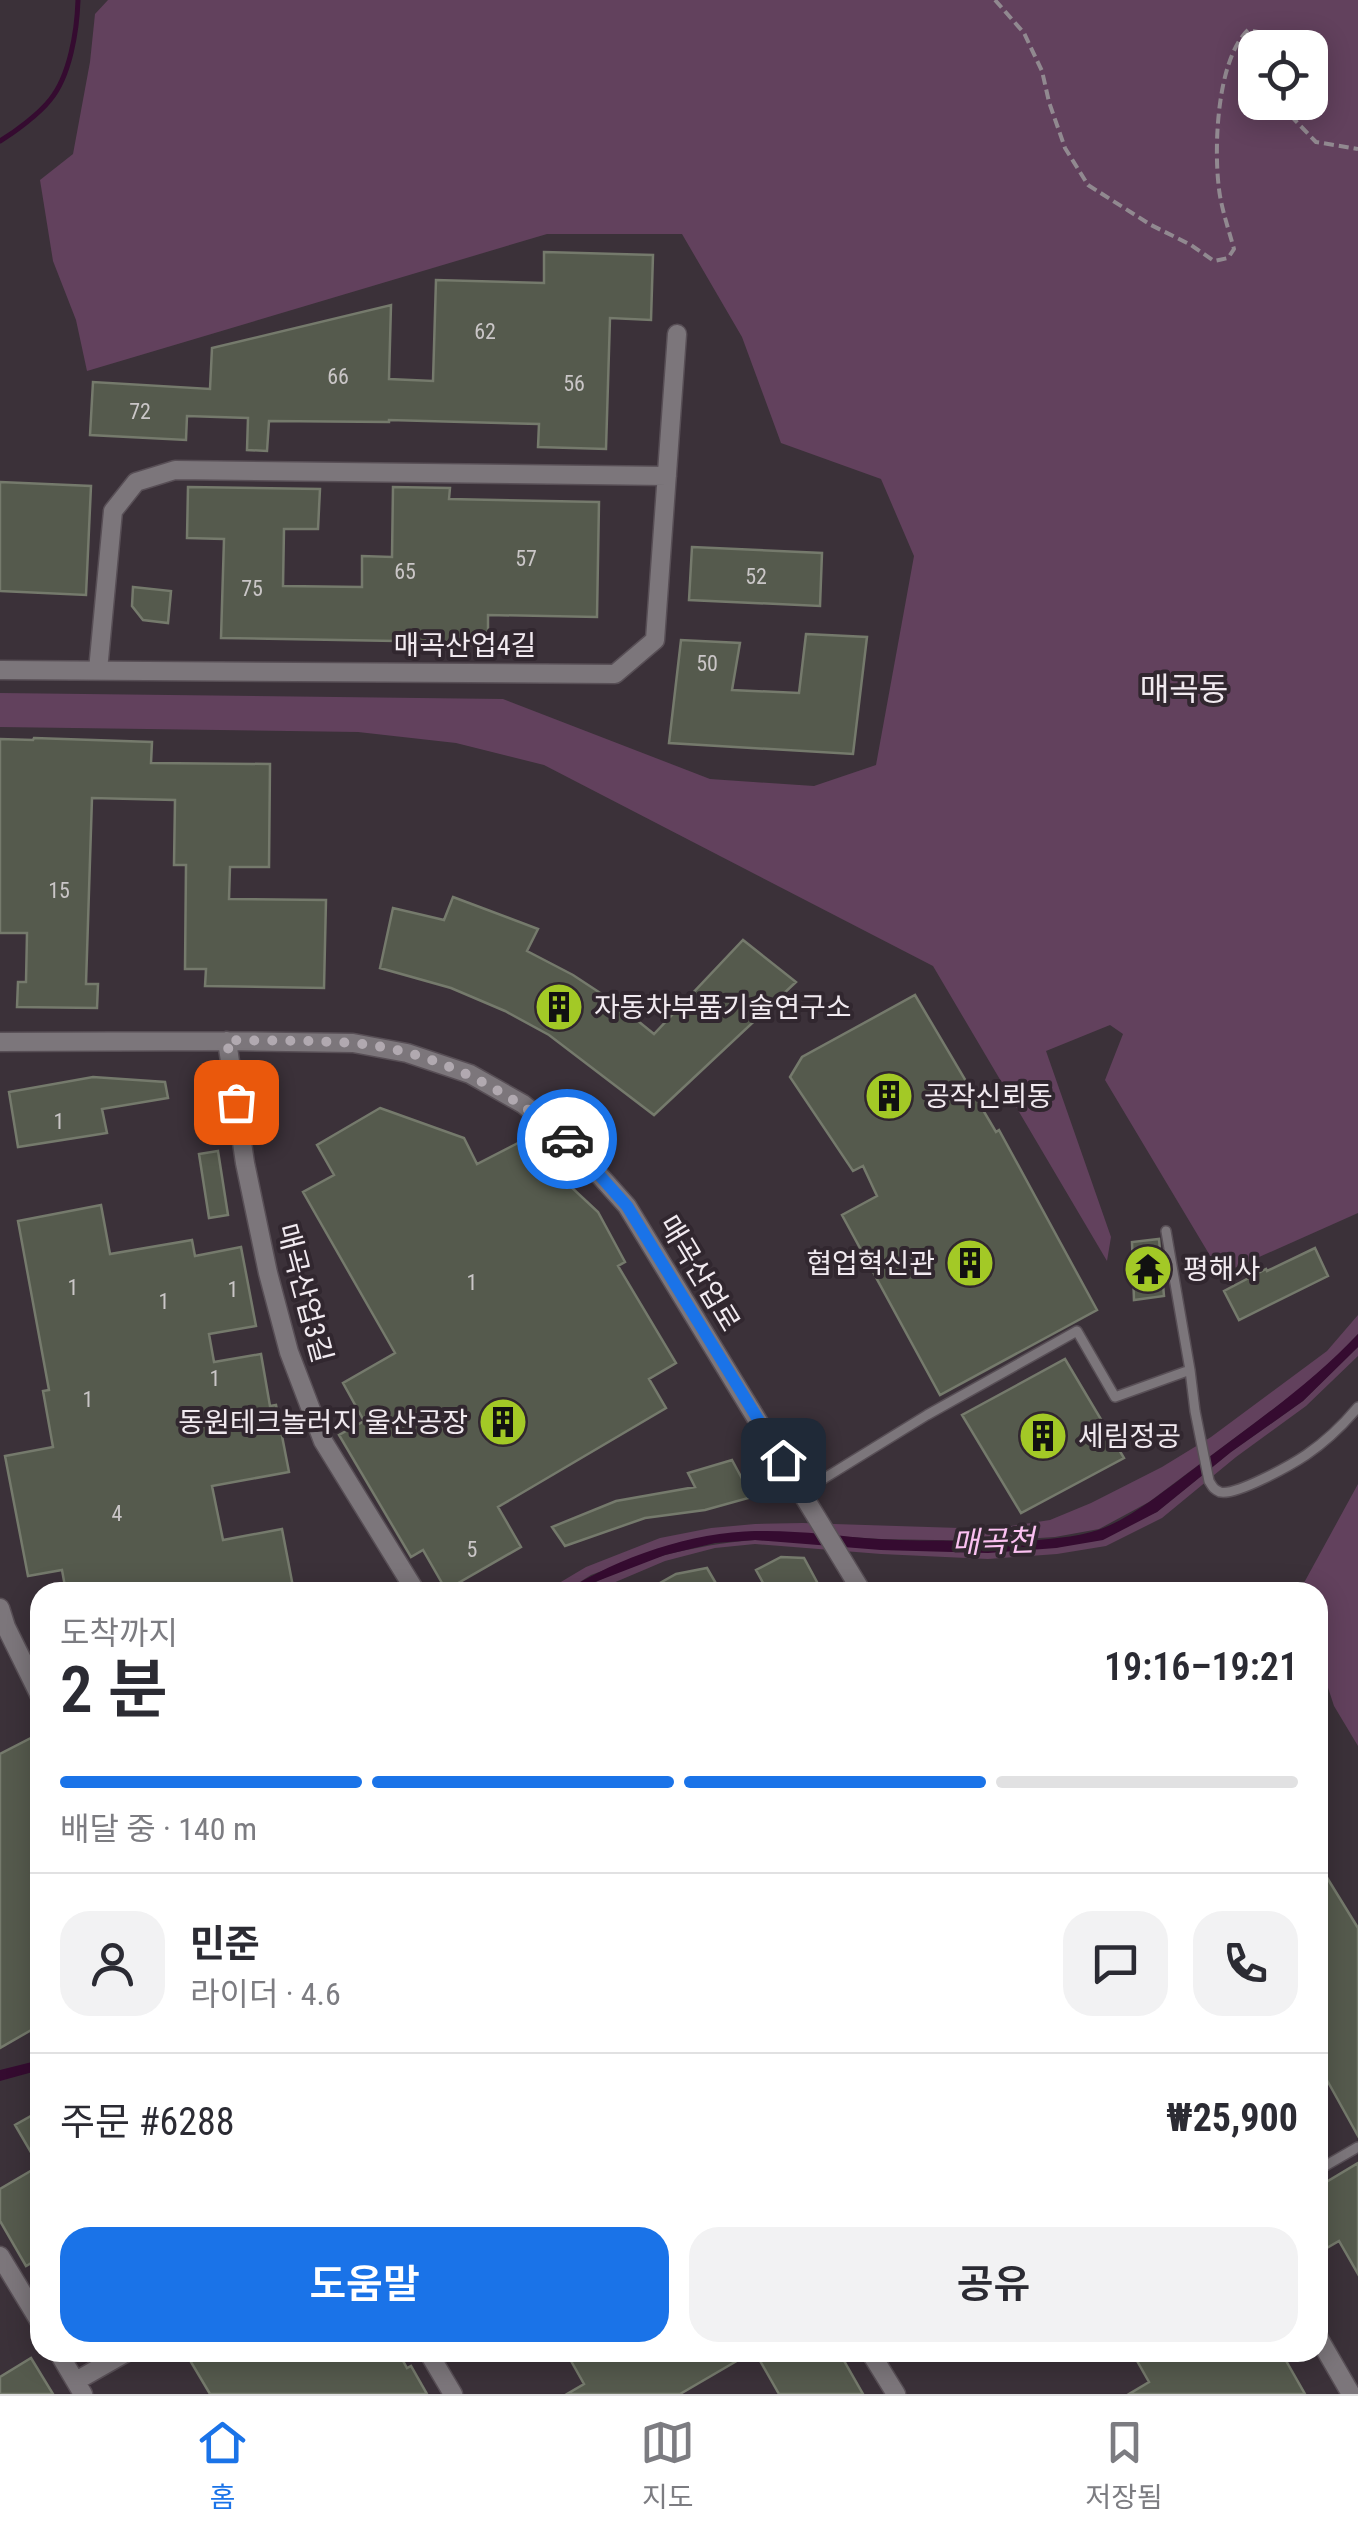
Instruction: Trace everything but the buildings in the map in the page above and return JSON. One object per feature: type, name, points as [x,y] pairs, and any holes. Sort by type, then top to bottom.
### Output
[{"type":"street","name":"매곡산업4길","points":[[0,670],[616,674],[654,640],[677,334]]},
{"type":"street","points":[[98,670],[113,511],[136,482],[176,470],[666,476]]},
{"type":"street","name":"매곡산업3길","points":[[227,1040],[255,1215],[294,1366],[324,1441],[410,1582]]},
{"type":"street","name":"매곡산업로","points":[[0,1042],[354,1043],[407,1053],[470,1074],[523,1104],[566,1138],[627,1206],[856,1582]]},
{"type":"street","points":[[0,1608],[30,1676]]},
{"type":"street","points":[[0,2256],[30,2306]]},
{"type":"street","points":[[1328,2354],[1351,2394]]},
{"type":"street","points":[[64,2362],[80,2388],[114,2362]]},
{"type":"street","points":[[434,2362],[452,2394]]},
{"type":"street","points":[[876,2362],[896,2394]]},
{"type":"lane","points":[[1166,1231],[1200,1438],[1209,1482],[1214,1488],[1222,1493],[1244,1488],[1303,1457],[1358,1407]]},
{"type":"lane","points":[[802,1492],[1077,1331],[1115,1397],[1190,1370]]},
{"type":"lane","points":[[1328,2164],[1358,2146]]},
{"type":"path","points":[[995,0],[1024,34],[1042,72],[1065,148],[1088,184],[1214,261],[1228,258],[1234,249],[1219,194],[1218,107],[1238,43]]},
{"type":"path","points":[[1295,120],[1316,142],[1358,149]]},
{"type":"shaded area","points":[[108,0],[1358,0],[1358,1213],[1221,1274],[1105,1080],[1123,1034],[1110,1025],[1046,1051],[1111,1237],[1107,1261],[933,966],[544,765],[456,743],[358,732],[0,727],[0,693],[503,699],[710,779],[814,786],[876,765],[914,556],[881,479],[781,443],[742,337],[682,234],[547,234],[87,371],[76,320],[53,261],[40,180],[73,154],[95,14]]},
{"type":"shaded area","points":[[1358,1315],[1358,1334],[1296,1392],[1149,1502],[1099,1529],[1055,1537],[990,1541],[755,1531],[663,1548],[580,1582],[561,1582],[586,1567],[660,1538],[711,1528],[803,1523],[991,1529],[1050,1520],[1162,1467],[1211,1437],[1327,1351]]},
{"type":"shaded area","points":[[1358,1347],[1358,1356],[1306,1406],[1162,1518],[1106,1546],[988,1559],[755,1544],[715,1548],[665,1561],[616,1582],[596,1582],[664,1556],[755,1540],[1056,1548],[1157,1512],[1303,1401]]},
{"type":"shaded area","points":[[1358,1484],[1358,1746],[1334,1706],[1328,1688],[1328,1582],[1304,1582]]},
{"type":"water","name":"매곡천","points":[[1358,1334],[1358,1347],[1303,1401],[1157,1512],[1103,1540],[988,1553],[755,1540],[715,1543],[665,1555],[595,1582],[580,1582],[656,1549],[732,1532],[994,1541],[1049,1539],[1098,1530],[1151,1501],[1321,1370]]},
{"type":"water","points":[[30,2062],[30,2073],[0,2081],[0,2070]]},
{"type":"waterway","points":[[0,141],[33,117],[57,90],[71,53],[78,0]]},
{"type":"way so far","points":[[236,1102],[227,1040],[354,1043],[407,1053],[470,1074],[523,1104],[567,1139]]},
{"type":"place","name":"자동차부품기술연구소","points":[[559,1007]]},
{"type":"place","name":"공작신뢰동","points":[[889,1096]]},
{"type":"place","name":"협업혁신관","points":[[970,1263]]},
{"type":"place","name":"평해사","points":[[1148,1269]]},
{"type":"place","name":"동원테크놀러지 울산공장","points":[[503,1422]]},
{"type":"place","name":"세림정공","points":[[1043,1436]]},
{"type":"district","name":"매곡동","points":[[1184,689]]},
{"type":"route","points":[[567,1139],[627,1206],[783,1460]]}]
